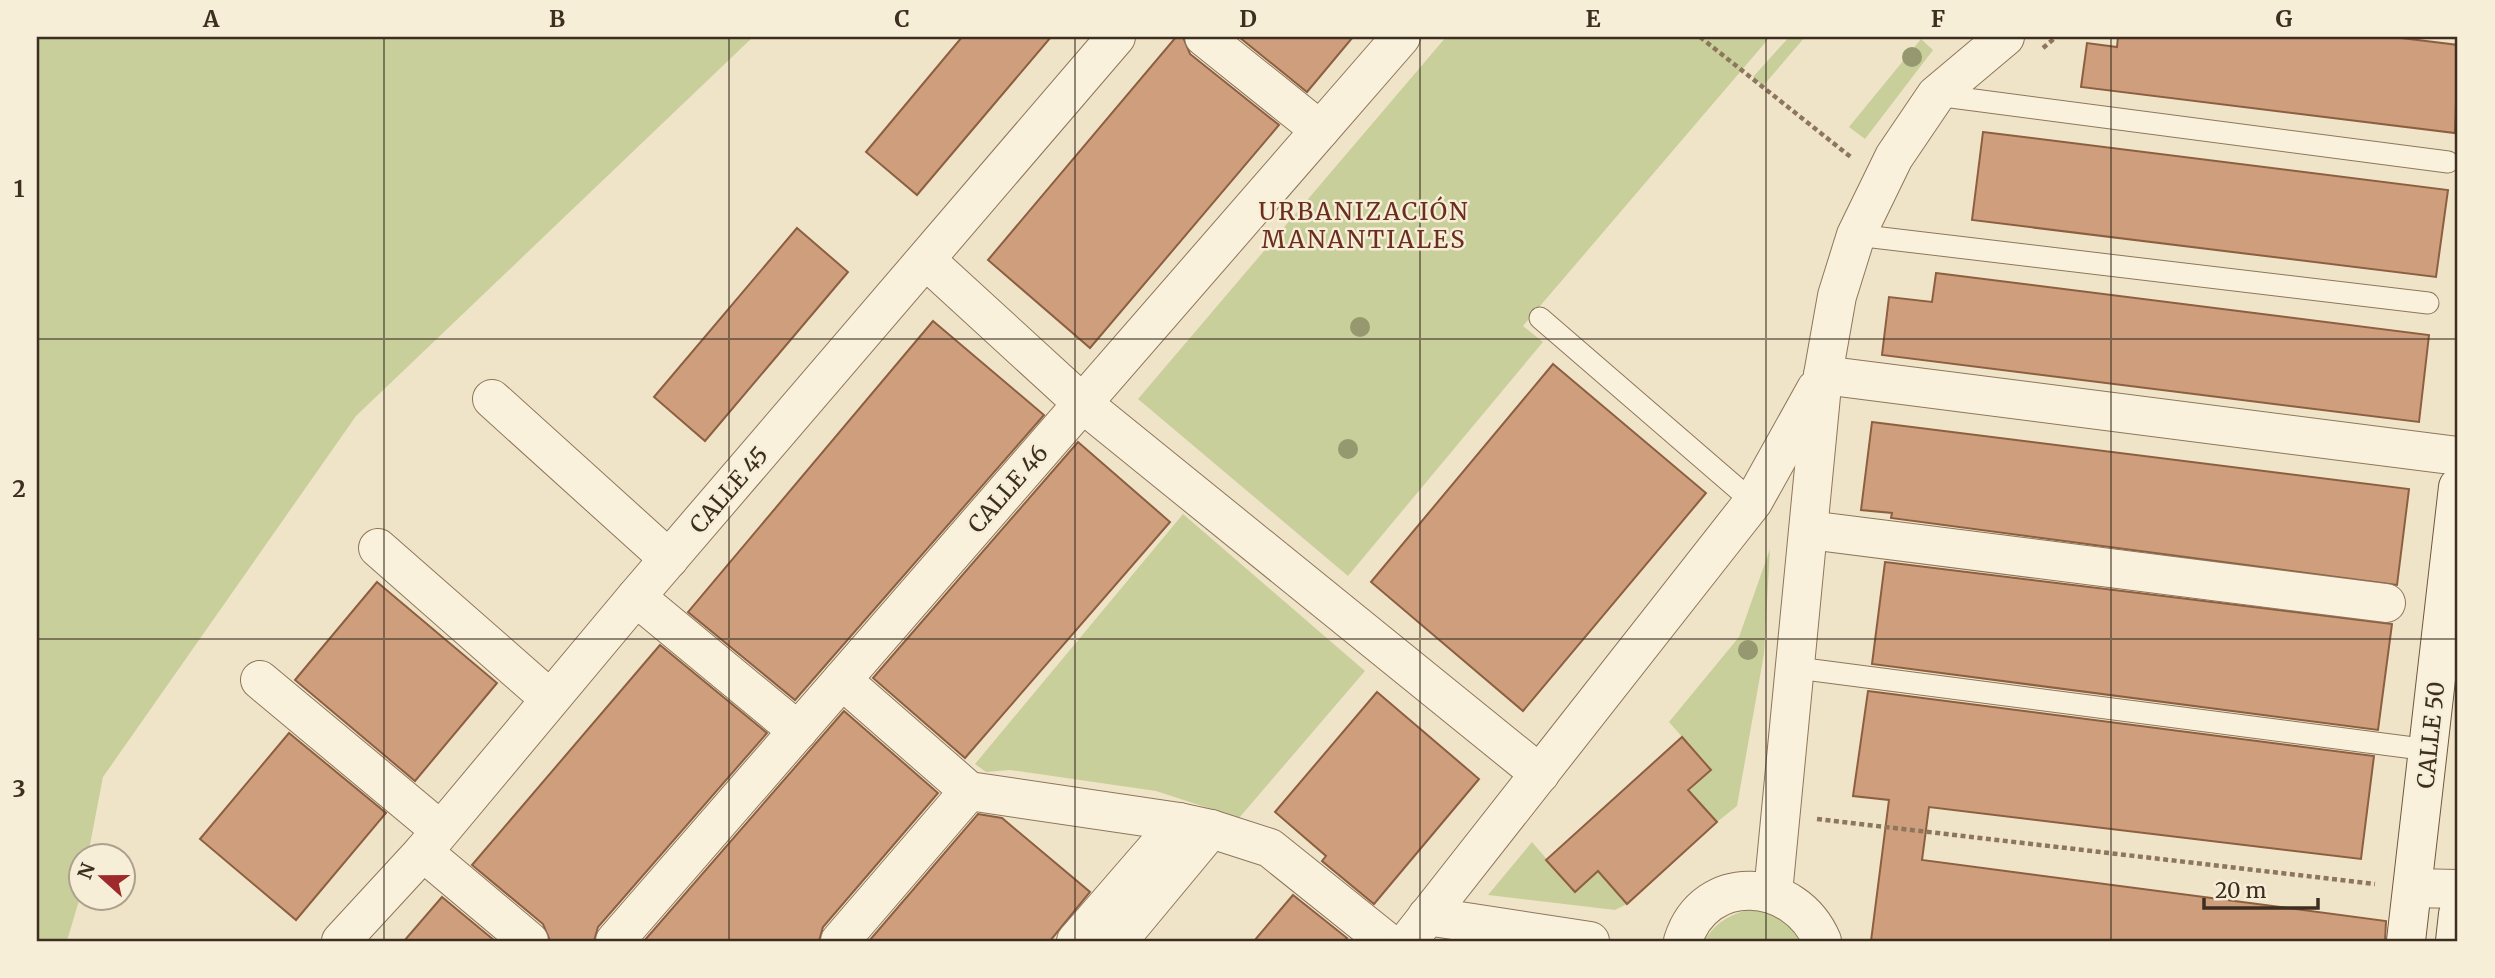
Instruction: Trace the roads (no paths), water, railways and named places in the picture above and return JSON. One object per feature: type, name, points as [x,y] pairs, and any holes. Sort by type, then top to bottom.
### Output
[{"type":"street","name":"CALLE 45","points":[[341,941],[431,841],[636,597],[927,261],[1116,37]]},
{"type":"street","points":[[1204,37],[1320,130]]},
{"type":"street","name":"CALLE 46","points":[[615,941],[1401,37]]},
{"type":"street","points":[[1773,893],[1824,375],[1837,296],[1856,235],[1884,177],[1936,95],[2022,44]]},
{"type":"street","points":[[927,261],[1082,403],[1540,774]]},
{"type":"street","points":[[1824,375],[2458,456]]},
{"type":"street","points":[[1418,929],[1753,502],[1824,375]]},
{"type":"street","points":[[492,399],[669,559]]},
{"type":"street","name":"CALLE 50","points":[[2406,941],[2458,487]]},
{"type":"street","points":[[1809,530],[2386,603]]},
{"type":"street","points":[[378,548],[551,699]]},
{"type":"street","points":[[636,597],[798,731]]},
{"type":"street","points":[[260,680],[431,841],[529,941]]},
{"type":"street","points":[[842,680],[969,791],[1195,825],[1270,848],[1386,941]]},
{"type":"street","points":[[840,941],[969,791]]},
{"type":"street","points":[[1076,941],[1195,825]]},
{"type":"street","points":[[1118,941],[1195,825]]},
{"type":"street","points":[[2413,888],[2458,889]]},
{"type":"street","points":[[1683,941],[1687,930],[1702,910],[1724,896],[1748,890],[1773,893],[1797,905],[1815,924],[1822,941]]},
{"type":"street","points":[[2455,941],[2458,914]]},
{"type":"street","points":[[1418,929],[1590,941]]},
{"type":"lane","points":[[1936,95],[2448,162]]},
{"type":"lane","points":[[1856,235],[2428,303]]},
{"type":"lane","points":[[1540,318],[1753,502]]},
{"type":"lane","points":[[1797,668],[2429,750]]},
{"type":"district","name":"URBANIZACIÓN MANANTIALES","points":[[1364,226]]}]
